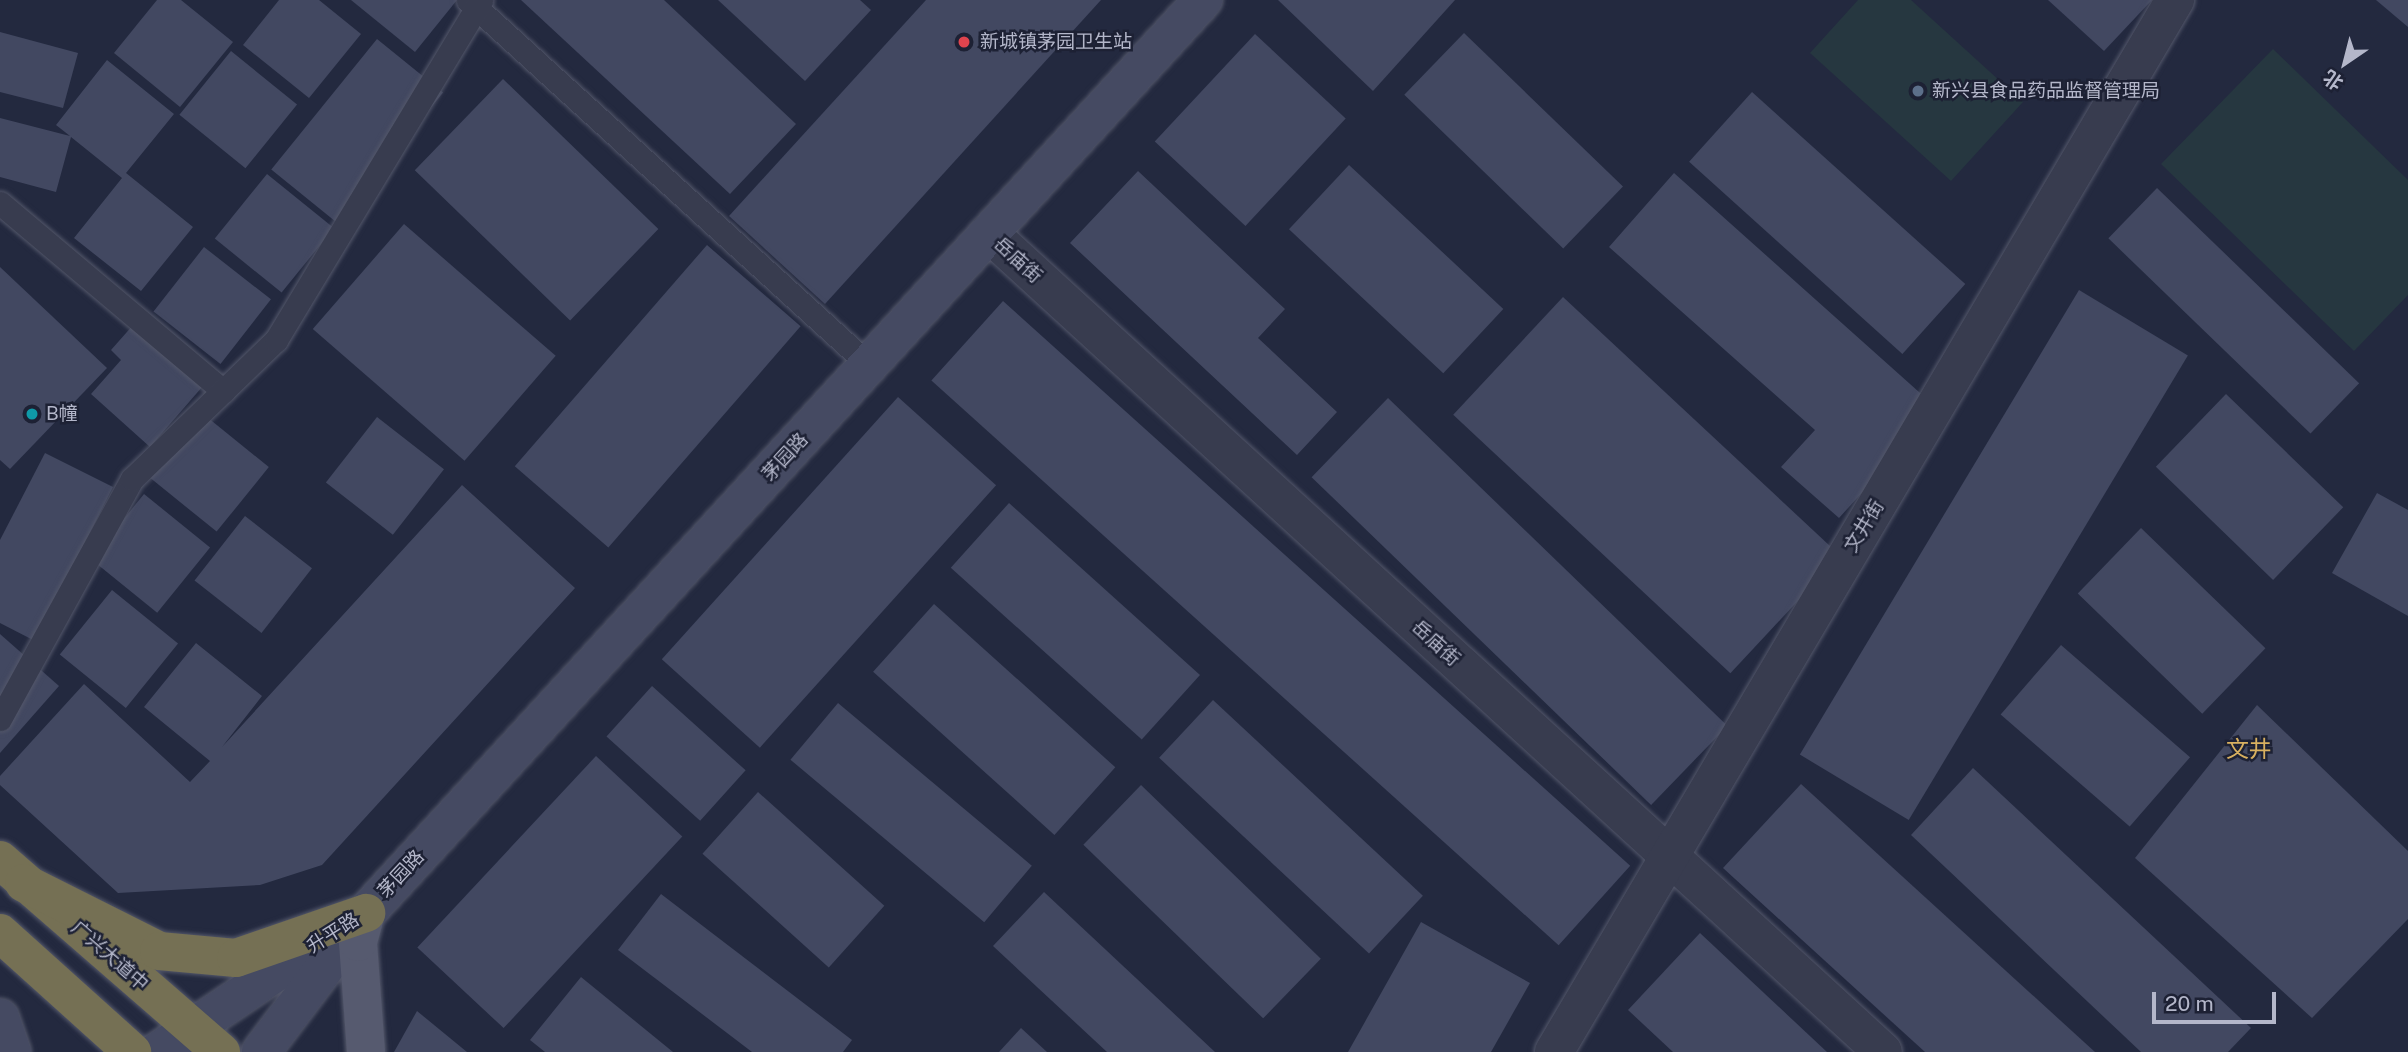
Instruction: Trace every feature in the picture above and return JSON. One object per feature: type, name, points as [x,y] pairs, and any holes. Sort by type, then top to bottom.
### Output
[{"type":"highway","points":[[12,871],[159,951],[236,958],[366,913]]},
{"type":"highway","name":"广兴大道中","points":[[12,871],[221,1052]]},
{"type":"highway","points":[[0,933],[132,1052]]},
{"type":"main road","points":[[366,913],[358,942],[366,1052]]},
{"type":"street","name":"茅园路","points":[[366,913],[1203,0]]},
{"type":"street","name":"文井街","points":[[1554,1052],[2175,0]]},
{"type":"street","name":"岳庙街","points":[[989,233],[1883,1052]]},
{"type":"street","name":"升平路","points":[[157,1052],[190,1024],[366,913]]},
{"type":"street","name":"升平路","points":[[261,1052],[366,913]]},
{"type":"street","points":[[0,1018],[12,1052]]},
{"type":"lane","points":[[0,719],[132,479],[276,340],[475,2],[869,365]]},
{"type":"lane","points":[[0,203],[223,391]]},
{"type":"shaded area","points":[[1858,0],[1911,0],[2023,102],[1951,181],[1810,53]]},
{"type":"shaded area","points":[[2273,49],[2408,180],[2408,295],[2354,351],[2161,164]]},
{"type":"building","points":[[157,0],[181,0],[233,42],[180,107],[114,53]]},
{"type":"building","points":[[279,0],[319,0],[361,34],[309,98],[243,45]]},
{"type":"building","points":[[351,0],[457,0],[415,52]]},
{"type":"building","points":[[521,0],[664,0],[796,124],[730,194]]},
{"type":"building","points":[[718,0],[860,0],[871,10],[805,81]]},
{"type":"building","points":[[926,0],[1101,0],[825,304],[729,216]]},
{"type":"building","points":[[1278,0],[1455,0],[1373,91]]},
{"type":"building","points":[[2048,0],[2152,0],[2104,51]]},
{"type":"building","points":[[2376,0],[2408,0],[2408,27]]},
{"type":"building","points":[[0,32],[78,53],[63,108],[0,92]]},
{"type":"building","points":[[1464,33],[1623,187],[1563,248],[1404,95]]},
{"type":"building","points":[[1255,34],[1346,119],[1245,226],[1155,142]]},
{"type":"building","points":[[377,39],[443,92],[337,223],[271,170]]},
{"type":"building","points":[[231,51],[297,104],[245,168],[179,115]]},
{"type":"building","points":[[107,60],[174,114],[126,173],[193,227],[141,291],[74,238],[122,178],[71,137],[56,192],[0,177],[0,118],[70,136],[56,125]]},
{"type":"building","points":[[503,79],[658,229],[570,320],[415,170]]},
{"type":"building","points":[[1752,92],[1965,284],[1902,354],[1689,162]]},
{"type":"building","points":[[1349,165],[1503,309],[1443,373],[1289,229]]},
{"type":"building","points":[[1138,171],[1285,309],[1258,338],[1337,412],[1297,455],[1070,243]]},
{"type":"building","points":[[1674,173],[1938,409],[1839,518],[1781,467],[1815,430],[1609,247]]},
{"type":"building","points":[[267,174],[334,228],[282,293],[215,239]]},
{"type":"building","points":[[2157,188],[2359,383],[2311,434],[2108,238]]},
{"type":"building","points":[[404,224],[556,356],[465,461],[313,329]]},
{"type":"building","points":[[707,245],[801,326],[608,547],[515,466]]},
{"type":"building","points":[[204,247],[271,299],[220,364],[154,312]]},
{"type":"building","name":"B幢","points":[[0,267],[107,368],[10,469],[0,460]]},
{"type":"building","points":[[2079,290],[2188,355],[1909,820],[1800,755]]},
{"type":"building","points":[[1563,297],[1840,555],[1730,673],[1453,415]]},
{"type":"building","points":[[1003,301],[1630,866],[1559,945],[931,381]]},
{"type":"building","points":[[134,324],[203,386],[150,447],[91,394],[121,360],[111,350]]},
{"type":"building","points":[[2226,394],[2343,507],[2273,580],[2156,467]]},
{"type":"building","points":[[898,397],[996,485],[760,748],[662,659]]},
{"type":"building","points":[[1388,398],[1728,726],[1651,805],[1312,477]]},
{"type":"building","points":[[202,413],[269,467],[217,532],[150,478]]},
{"type":"building","points":[[377,417],[444,469],[393,535],[326,482]]},
{"type":"building","points":[[45,453],[113,487],[35,641],[0,623],[0,540]]},
{"type":"building","points":[[462,485],[575,588],[322,865],[260,885],[118,893],[0,785],[0,776],[84,684],[190,782],[210,761],[144,707],[196,643],[262,696],[222,747]]},
{"type":"building","points":[[2377,493],[2408,510],[2408,616],[2332,573]]},
{"type":"building","points":[[144,494],[210,547],[157,613],[91,559]]},
{"type":"building","points":[[1009,503],[1200,675],[1142,740],[951,568]]},
{"type":"building","points":[[245,516],[312,568],[261,633],[195,581]]},
{"type":"building","points":[[2141,528],[2265,648],[2202,714],[2078,593]]},
{"type":"building","points":[[112,590],[178,643],[126,708],[60,655]]},
{"type":"building","points":[[934,604],[1115,767],[1054,835],[873,672]]},
{"type":"building","points":[[0,634],[59,686],[0,753]]},
{"type":"building","points":[[2061,645],[2190,757],[2130,827],[2001,714]]},
{"type":"building","points":[[652,686],[746,770],[700,821],[606,737]]},
{"type":"building","points":[[1213,700],[1423,896],[1369,954],[1159,758]]},
{"type":"building","points":[[838,703],[1032,866],[984,922],[790,760]]},
{"type":"building","points":[[2257,705],[2408,851],[2408,919],[2312,1018],[2135,858]]},
{"type":"building","points":[[596,756],[682,836],[504,1028],[417,948]]},
{"type":"building","points":[[1973,768],[2251,1028],[2228,1052],[2141,1052],[1911,835]]},
{"type":"building","points":[[1801,784],[2095,1052],[1925,1052],[1723,868]]},
{"type":"building","points":[[1141,785],[1321,959],[1263,1018],[1083,845]]},
{"type":"building","points":[[758,792],[884,906],[829,967],[702,854]]},
{"type":"building","points":[[1044,892],[1215,1052],[1107,1052],[993,946]]},
{"type":"building","points":[[661,894],[852,1040],[843,1052],[752,1052],[618,950]]},
{"type":"building","points":[[1421,922],[1530,983],[1491,1052],[1348,1052]]},
{"type":"building","points":[[1700,933],[1827,1052],[1673,1052],[1628,1010]]},
{"type":"building","points":[[581,977],[673,1052],[545,1052],[530,1040]]},
{"type":"building","points":[[417,1011],[467,1052],[394,1052]]},
{"type":"building","points":[[1021,1028],[1047,1052],[999,1052]]},
{"type":"place","name":"新城镇茅园卫生站","points":[[964,42]]},
{"type":"place","name":"新兴县食品药品监督管理局","points":[[1918,91]]},
{"type":"place","name":"B幢","points":[[32,414]]},
{"type":"district","name":"文井","points":[[2249,749]]}]
